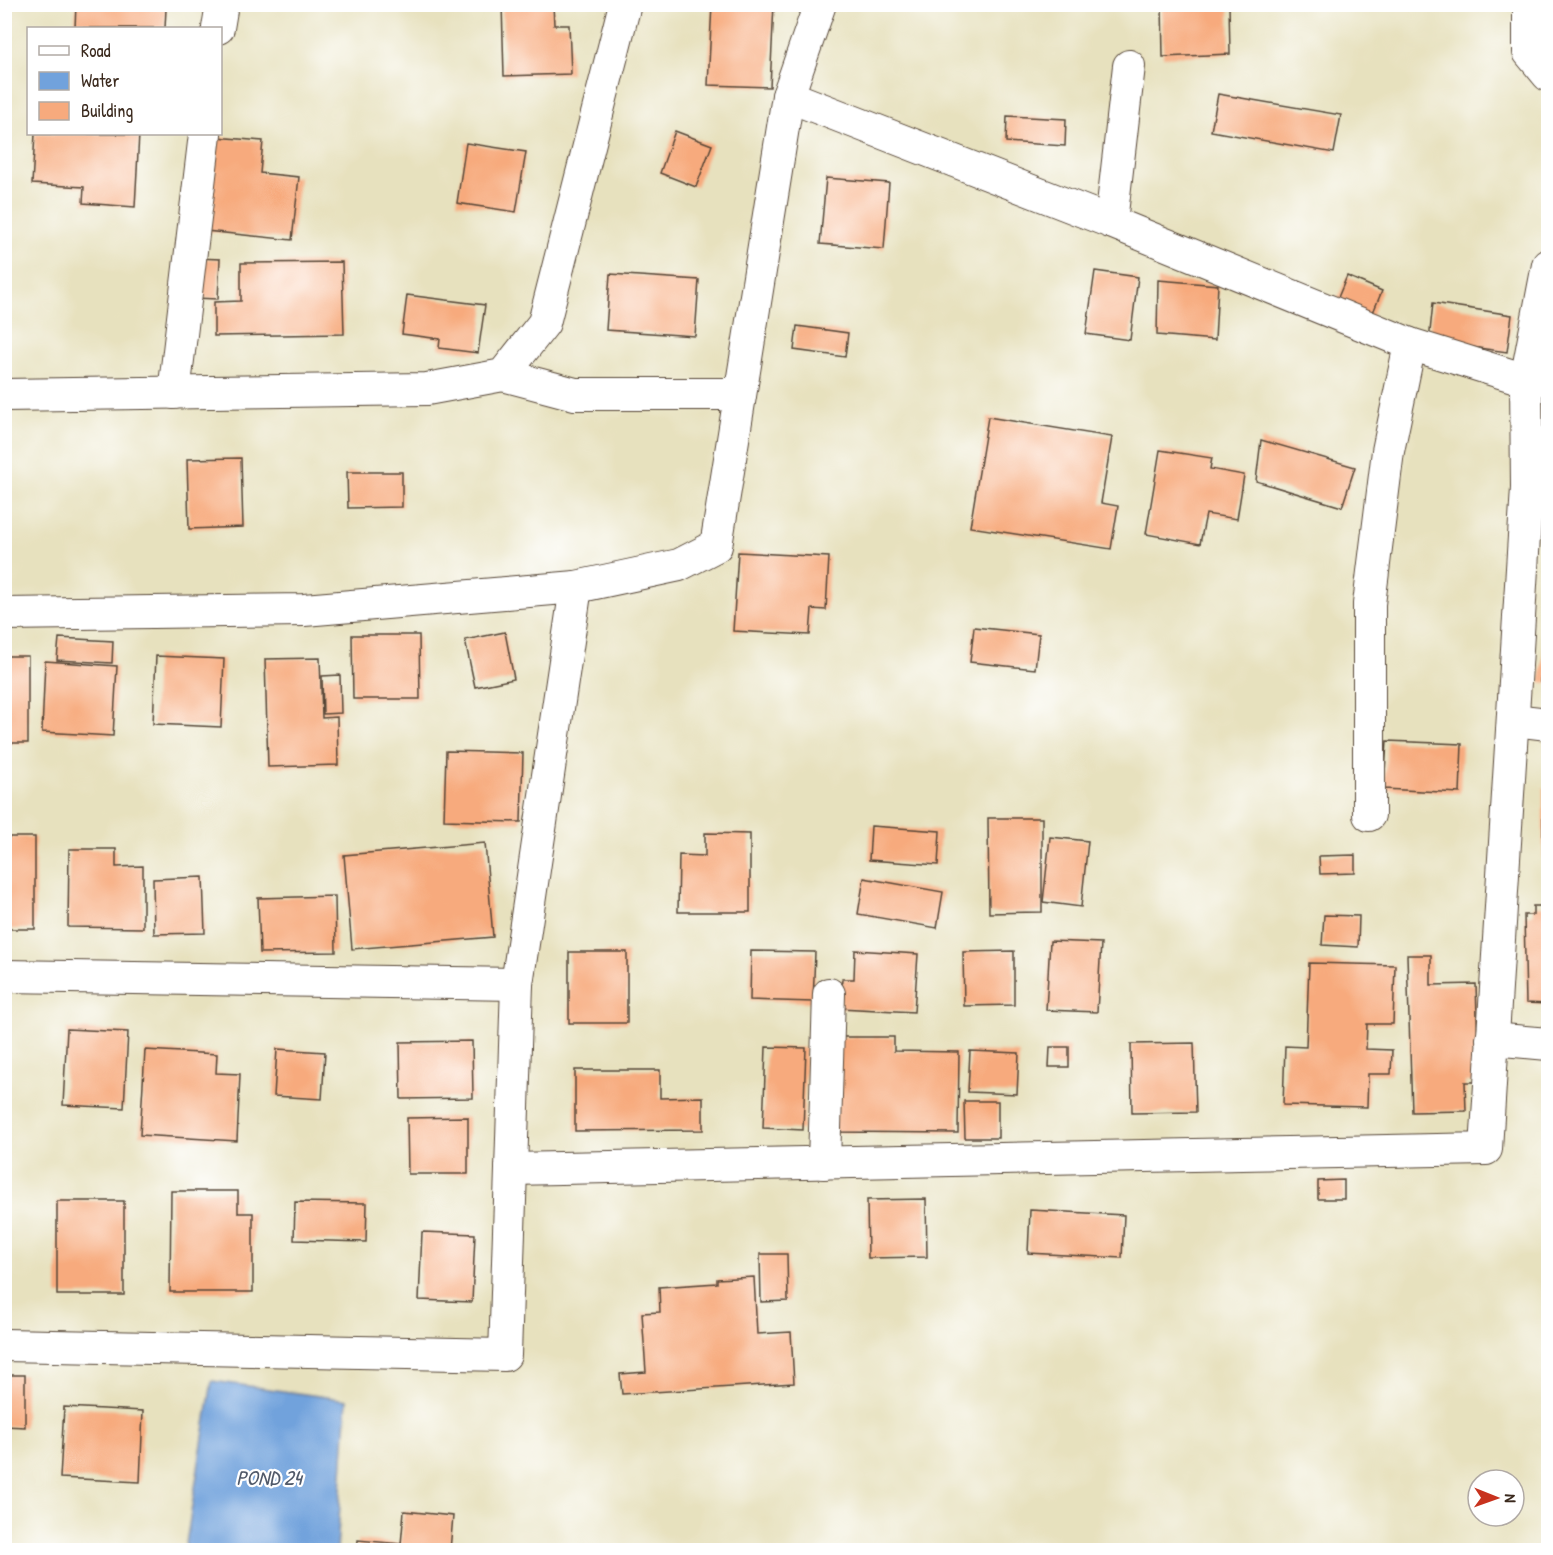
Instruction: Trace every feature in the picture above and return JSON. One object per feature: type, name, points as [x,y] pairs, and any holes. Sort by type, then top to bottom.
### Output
[{"type":"street","points":[[218,27],[222,4]]},
{"type":"street","points":[[503,375],[544,323],[625,4]]},
{"type":"street","points":[[4,614],[304,610],[576,587],[679,564],[716,546],[788,96],[820,4]]},
{"type":"street","points":[[1529,4],[1528,52],[1548,75]]},
{"type":"street","points":[[1111,222],[1129,66]]},
{"type":"street","points":[[788,96],[1111,222],[1410,344],[1526,380]]},
{"type":"street","points":[[174,393],[205,135]]},
{"type":"street","points":[[511,1169],[1486,1149],[1513,720],[1538,490],[1526,380],[1548,265]]},
{"type":"street","points":[[1369,815],[1369,604],[1388,451],[1410,344]]},
{"type":"street","points":[[4,395],[427,389],[503,375],[575,394],[740,394]]},
{"type":"street","points":[[4,1345],[505,1356],[517,984],[576,587]]},
{"type":"street","points":[[1513,720],[1548,724]]},
{"type":"street","points":[[4,976],[517,984]]},
{"type":"street","points":[[824,1163],[829,994]]},
{"type":"street","points":[[1492,1039],[1548,1044]]},
{"type":"water","name":"POND 24","points":[[212,1381],[347,1400],[337,1550],[185,1550]]},
{"type":"building","points":[[76,4],[166,9],[165,27],[75,27]]},
{"type":"building","points":[[502,4],[553,4],[554,25],[569,25],[571,74],[504,76]]},
{"type":"building","points":[[712,4],[774,4],[770,87],[708,85]]},
{"type":"building","points":[[1162,4],[1229,4],[1230,54],[1163,57]]},
{"type":"building","points":[[1218,94],[1341,115],[1334,153],[1211,131]]},
{"type":"building","points":[[1007,116],[1066,119],[1065,146],[1006,142]]},
{"type":"building","points":[[675,131],[712,145],[696,187],[660,173]]},
{"type":"building","points":[[35,135],[139,135],[135,207],[83,203],[84,187],[32,184]]},
{"type":"building","points":[[216,137],[263,141],[260,173],[299,177],[292,240],[206,231]]},
{"type":"building","points":[[466,143],[526,152],[516,212],[457,203]]},
{"type":"building","points":[[826,178],[889,183],[884,249],[820,244]]},
{"type":"building","points":[[196,258],[220,259],[218,299],[194,298]]},
{"type":"building","points":[[342,262],[344,334],[214,336],[214,302],[241,301],[241,263]]},
{"type":"building","points":[[1095,271],[1138,277],[1130,340],[1086,334]]},
{"type":"building","points":[[610,274],[699,280],[695,336],[606,330]]},
{"type":"building","points":[[1347,276],[1382,291],[1369,322],[1334,307]]},
{"type":"building","points":[[1158,280],[1218,285],[1215,340],[1157,335]]},
{"type":"building","points":[[407,295],[485,305],[478,353],[439,348],[440,339],[402,334]]},
{"type":"building","points":[[1433,303],[1512,315],[1507,352],[1429,341]]},
{"type":"building","points":[[797,326],[848,333],[845,357],[794,350]]},
{"type":"building","points":[[988,417],[1112,437],[1101,503],[1118,506],[1111,549],[970,527]]},
{"type":"building","points":[[1261,440],[1355,467],[1342,507],[1256,481]]},
{"type":"building","points":[[1160,450],[1212,458],[1210,469],[1244,475],[1237,519],[1206,514],[1200,544],[1146,534]]},
{"type":"building","points":[[241,458],[243,527],[189,529],[187,459]]},
{"type":"building","points":[[347,472],[402,472],[402,507],[348,508]]},
{"type":"building","points":[[738,552],[829,557],[826,610],[812,609],[810,635],[733,631]]},
{"type":"building","points":[[1548,624],[1548,683],[1540,682]]},
{"type":"building","points":[[974,627],[1039,634],[1035,669],[970,662]]},
{"type":"building","points":[[505,632],[514,679],[475,687],[465,640]]},
{"type":"building","points":[[352,635],[419,635],[420,699],[353,699]]},
{"type":"building","points":[[59,638],[113,641],[112,663],[57,660]]},
{"type":"building","points":[[4,656],[28,656],[28,743],[4,743]]},
{"type":"building","points":[[156,656],[224,659],[221,727],[153,724]]},
{"type":"building","points":[[320,658],[322,718],[337,717],[338,765],[268,767],[265,659]]},
{"type":"building","points":[[45,661],[117,666],[113,736],[42,732]]},
{"type":"building","points":[[340,675],[341,713],[323,714],[322,676]]},
{"type":"building","points":[[1387,741],[1462,744],[1460,793],[1384,789]]},
{"type":"building","points":[[446,751],[523,753],[521,822],[444,820]]},
{"type":"building","points":[[1543,788],[1548,788],[1548,884],[1543,883]]},
{"type":"building","points":[[988,818],[1042,818],[1042,912],[989,913]]},
{"type":"building","points":[[871,826],[940,831],[938,865],[869,860]]},
{"type":"building","points":[[705,833],[750,834],[750,912],[678,912],[679,855],[705,856]]},
{"type":"building","points":[[8,837],[35,837],[35,929],[4,929],[4,853],[8,853]]},
{"type":"building","points":[[1050,837],[1088,841],[1081,907],[1043,902]]},
{"type":"building","points":[[485,843],[493,937],[352,949],[344,855]]},
{"type":"building","points":[[69,849],[116,849],[116,867],[143,866],[143,928],[68,927]]},
{"type":"building","points":[[1355,855],[1355,873],[1320,874],[1319,856]]},
{"type":"building","points":[[203,877],[205,933],[154,934],[153,879]]},
{"type":"building","points":[[864,878],[943,892],[937,928],[858,914]]},
{"type":"building","points":[[335,896],[336,952],[260,953],[258,898]]},
{"type":"building","points":[[1533,906],[1548,906],[1548,1004],[1526,1003],[1524,915],[1533,915]]},
{"type":"building","points":[[1324,915],[1359,916],[1358,947],[1322,945]]},
{"type":"building","points":[[1050,941],[1101,943],[1097,1012],[1046,1010]]},
{"type":"building","points":[[855,950],[918,954],[914,1012],[840,1008],[842,979],[854,979]]},
{"type":"building","points":[[751,951],[815,952],[813,1002],[750,1000]]},
{"type":"building","points":[[1014,951],[1014,1005],[964,1006],[963,952]]},
{"type":"building","points":[[569,952],[627,952],[627,1023],[569,1023]]},
{"type":"building","points":[[1407,955],[1431,955],[1431,985],[1476,984],[1479,1082],[1465,1082],[1466,1111],[1412,1112]]},
{"type":"building","points":[[1309,963],[1395,965],[1393,1024],[1367,1024],[1366,1049],[1392,1050],[1391,1074],[1368,1074],[1367,1107],[1283,1105],[1285,1046],[1306,1047]]},
{"type":"building","points":[[67,1029],[128,1032],[124,1108],[63,1105]]},
{"type":"building","points":[[833,1037],[894,1037],[894,1051],[959,1052],[958,1133],[832,1132]]},
{"type":"building","points":[[472,1041],[473,1098],[401,1099],[400,1042]]},
{"type":"building","points":[[1194,1043],[1196,1112],[1132,1113],[1131,1044]]},
{"type":"building","points":[[766,1047],[806,1048],[803,1130],[763,1128]]},
{"type":"building","points":[[1050,1047],[1069,1047],[1069,1067],[1049,1067]]},
{"type":"building","points":[[277,1049],[325,1052],[322,1099],[274,1096]]},
{"type":"building","points":[[145,1050],[217,1054],[216,1073],[240,1074],[237,1141],[140,1135]]},
{"type":"building","points":[[970,1051],[1019,1053],[1017,1094],[968,1092]]},
{"type":"building","points":[[575,1070],[660,1070],[660,1098],[703,1097],[703,1130],[575,1131]]},
{"type":"building","points":[[964,1101],[998,1101],[998,1138],[965,1138]]},
{"type":"building","points":[[468,1117],[468,1174],[408,1174],[407,1118]]},
{"type":"building","points":[[1344,1180],[1344,1199],[1318,1199],[1318,1181]]},
{"type":"building","points":[[171,1191],[238,1191],[238,1213],[253,1213],[253,1292],[170,1292]]},
{"type":"building","points":[[926,1199],[927,1257],[868,1258],[867,1200]]},
{"type":"building","points":[[57,1201],[124,1201],[124,1295],[57,1295]]},
{"type":"building","points":[[295,1202],[367,1203],[366,1242],[294,1240]]},
{"type":"building","points":[[1030,1210],[1124,1215],[1122,1258],[1028,1253]]},
{"type":"building","points":[[422,1232],[475,1234],[472,1302],[419,1300]]},
{"type":"building","points":[[760,1254],[787,1254],[788,1301],[761,1302]]},
{"type":"building","points":[[754,1277],[757,1334],[791,1332],[794,1383],[622,1394],[620,1374],[646,1372],[642,1313],[660,1312],[659,1287],[717,1283],[717,1279]]},
{"type":"building","points":[[4,1375],[25,1375],[25,1427],[4,1426]]},
{"type":"building","points":[[64,1407],[143,1411],[140,1482],[60,1478]]},
{"type":"building","points":[[404,1511],[453,1516],[450,1550],[357,1550],[358,1540],[401,1544]]}]
